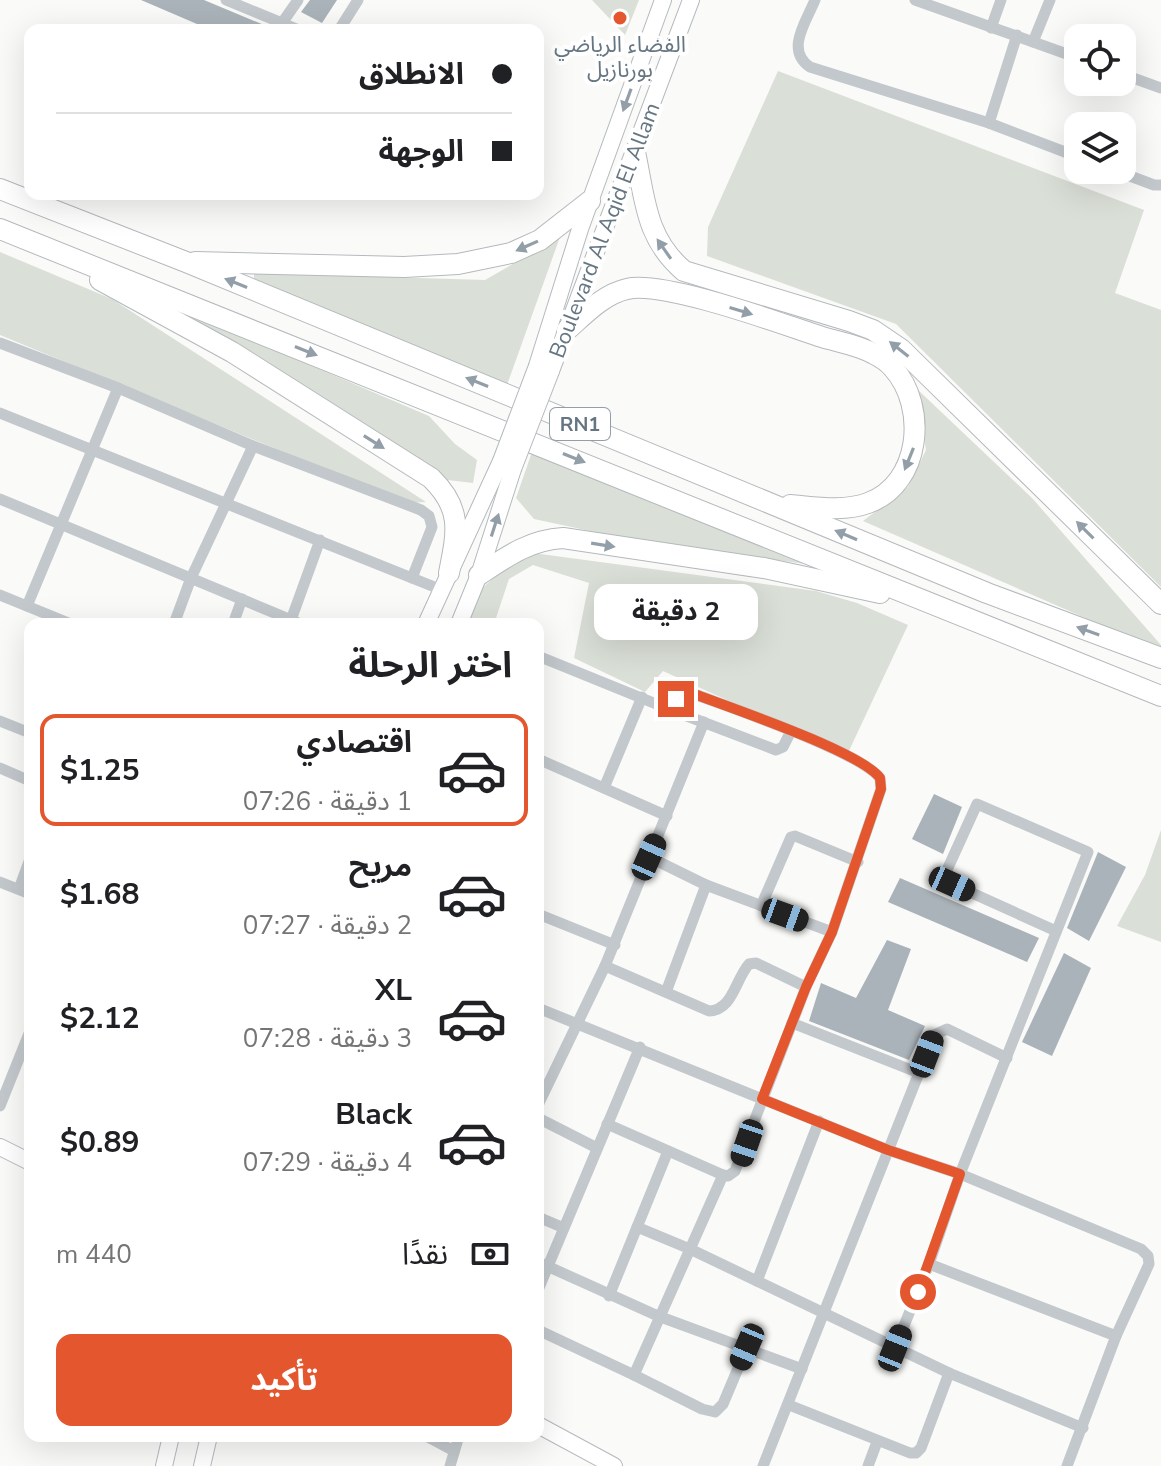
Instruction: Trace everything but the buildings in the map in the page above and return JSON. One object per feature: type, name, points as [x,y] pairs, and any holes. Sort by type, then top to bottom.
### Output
[{"type":"highway","points":[[635,152],[653,233],[667,256],[684,271],[873,330],[901,349],[1161,604]]},
{"type":"highway","name":"RN1","points":[[0,189],[24,198]]},
{"type":"highway","name":"RN1","points":[[28,200],[186,262],[987,593],[1161,658]]},
{"type":"highway","points":[[186,262],[404,267],[458,264],[511,253],[540,240],[590,201]]},
{"type":"highway","points":[[8,232],[232,352],[431,478],[445,492],[455,512],[457,534],[446,582]]},
{"type":"highway","name":"RN1","points":[[8,232],[1161,696]]},
{"type":"highway","points":[[567,330],[607,297],[628,288],[654,289],[731,307],[872,353],[893,368],[908,394],[914,422],[914,449],[903,473],[890,490],[872,502],[854,508],[775,504]]},
{"type":"highway","points":[[479,575],[527,545],[543,539],[563,538],[764,568],[869,590],[969,619]]},
{"type":"main road","name":"Boulevard Al Aqid El Allam","points":[[544,368],[590,201],[663,0]]},
{"type":"main road","name":"Boulevard Al Aqid El Allam","points":[[544,368],[567,330],[691,0]]},
{"type":"main road","points":[[461,618],[479,575],[507,465],[544,368]]},
{"type":"main road","points":[[429,618],[507,465]]},
{"type":"main road","points":[[0,1147],[24,1159]]},
{"type":"main road","points":[[544,1428],[614,1466]]},
{"type":"main road","points":[[164,1466],[170,1442]]},
{"type":"main road","points":[[202,1466],[208,1442]]},
{"type":"street","points":[[226,0],[282,23],[298,0]]},
{"type":"street","points":[[343,24],[358,0]]},
{"type":"street","points":[[815,0],[796,46],[803,62],[810,67],[989,123],[1064,152]]},
{"type":"street","points":[[915,0],[1064,53]]},
{"type":"street","points":[[991,28],[1001,0]]},
{"type":"street","points":[[1033,42],[1050,0]]},
{"type":"street","points":[[989,123],[1017,35]]},
{"type":"street","points":[[1136,79],[1161,88]]},
{"type":"street","points":[[1136,178],[1161,185]]},
{"type":"street","points":[[0,343],[118,388],[253,446],[421,510],[429,516],[432,527],[412,578]]},
{"type":"street","points":[[27,606],[118,388]]},
{"type":"street","points":[[0,413],[412,578],[446,582]]},
{"type":"street","points":[[176,618],[191,578],[253,446]]},
{"type":"street","points":[[0,499],[287,618]]},
{"type":"street","points":[[297,618],[320,540]]},
{"type":"street","points":[[0,595],[56,618]]},
{"type":"street","points":[[235,618],[242,599]]},
{"type":"street","points":[[544,658],[776,750],[783,747],[791,731]]},
{"type":"street","points":[[607,1124],[723,1175],[732,1175],[739,1165],[806,987],[832,932],[881,789],[880,778],[866,766],[791,731],[697,695],[682,695],[666,708]]},
{"type":"street","points":[[604,788],[642,697]]},
{"type":"street","points":[[0,721],[24,731]]},
{"type":"street","points":[[544,1092],[615,945],[704,722]]},
{"type":"street","points":[[544,762],[667,816]]},
{"type":"street","points":[[0,768],[24,778]]},
{"type":"street","points":[[895,1348],[929,1264],[960,1174],[1088,852],[977,804],[947,870],[947,877],[952,884],[1056,931]]},
{"type":"street","points":[[761,906],[791,837],[858,862]]},
{"type":"street","points":[[649,857],[706,885],[832,932]]},
{"type":"street","points":[[0,882],[24,892]]},
{"type":"street","points":[[666,992],[706,885]]},
{"type":"street","points":[[544,916],[615,945]]},
{"type":"street","points":[[605,966],[709,1011],[726,1006],[744,969],[756,963],[806,987]]},
{"type":"street","points":[[544,1010],[888,1150],[960,1174],[1141,1249],[1148,1256],[1149,1264],[1116,1336],[1067,1466]]},
{"type":"street","points":[[792,1023],[919,1073]]},
{"type":"street","points":[[763,1466],[934,1035],[947,1029],[1007,1058]]},
{"type":"street","points":[[0,1106],[24,1046]]},
{"type":"street","points":[[544,1262],[564,1228],[640,1047]]},
{"type":"street","points":[[544,1121],[597,1148]]},
{"type":"street","points":[[757,1281],[819,1121]]},
{"type":"street","points":[[609,1296],[668,1151]]},
{"type":"street","points":[[634,1375],[723,1175]]},
{"type":"street","points":[[544,1220],[564,1228]]},
{"type":"street","points":[[637,1227],[690,1249],[949,1373],[1083,1428]]},
{"type":"street","points":[[544,1264],[658,1316],[802,1369]]},
{"type":"street","points":[[929,1264],[1116,1336]]},
{"type":"street","points":[[544,1333],[702,1409],[715,1412],[723,1404],[747,1347]]},
{"type":"street","points":[[789,1405],[877,1442],[916,1453],[921,1448],[949,1373]]},
{"type":"street","points":[[437,1442],[454,1451]]},
{"type":"street","points":[[450,1466],[457,1442]]},
{"type":"street","points":[[868,1466],[877,1442]]},
{"type":"shaded area","name":"الفضاء الرياضي بورنازيل","points":[[592,0],[639,0],[625,35]]},
{"type":"shaded area","points":[[778,71],[1064,180],[1064,184],[1076,184],[1144,210],[1115,293],[1161,310],[1161,587],[896,324],[707,256],[708,227]]},
{"type":"shaded area","points":[[560,237],[507,385],[254,281],[254,273],[485,280]]},
{"type":"shaded area","points":[[0,252],[112,299],[426,502],[407,503],[0,335]]},
{"type":"shaded area","points":[[181,310],[429,416],[455,444],[477,460],[473,483],[439,479]]},
{"type":"shaded area","points":[[917,389],[1032,498],[1161,645],[1161,651],[863,521],[908,487],[926,450]]},
{"type":"shaded area","points":[[532,452],[805,564],[623,538],[534,519],[516,498]]},
{"type":"shaded area","points":[[533,553],[816,591],[857,603],[908,625],[847,755],[663,671],[645,692],[574,658],[589,583],[533,565],[509,579],[496,618],[467,618],[478,592],[511,562]]},
{"type":"shaded area","points":[[1161,830],[1161,942],[1117,926],[1145,875]]},
{"type":"place","name":"الفضاء الرياضي بورنازيل","points":[[620,18]]},
{"type":"route","points":[[676,699],[682,695],[697,695],[791,731],[866,766],[880,778],[881,789],[841,909],[762,1099],[888,1150],[960,1174],[918,1292]]}]
